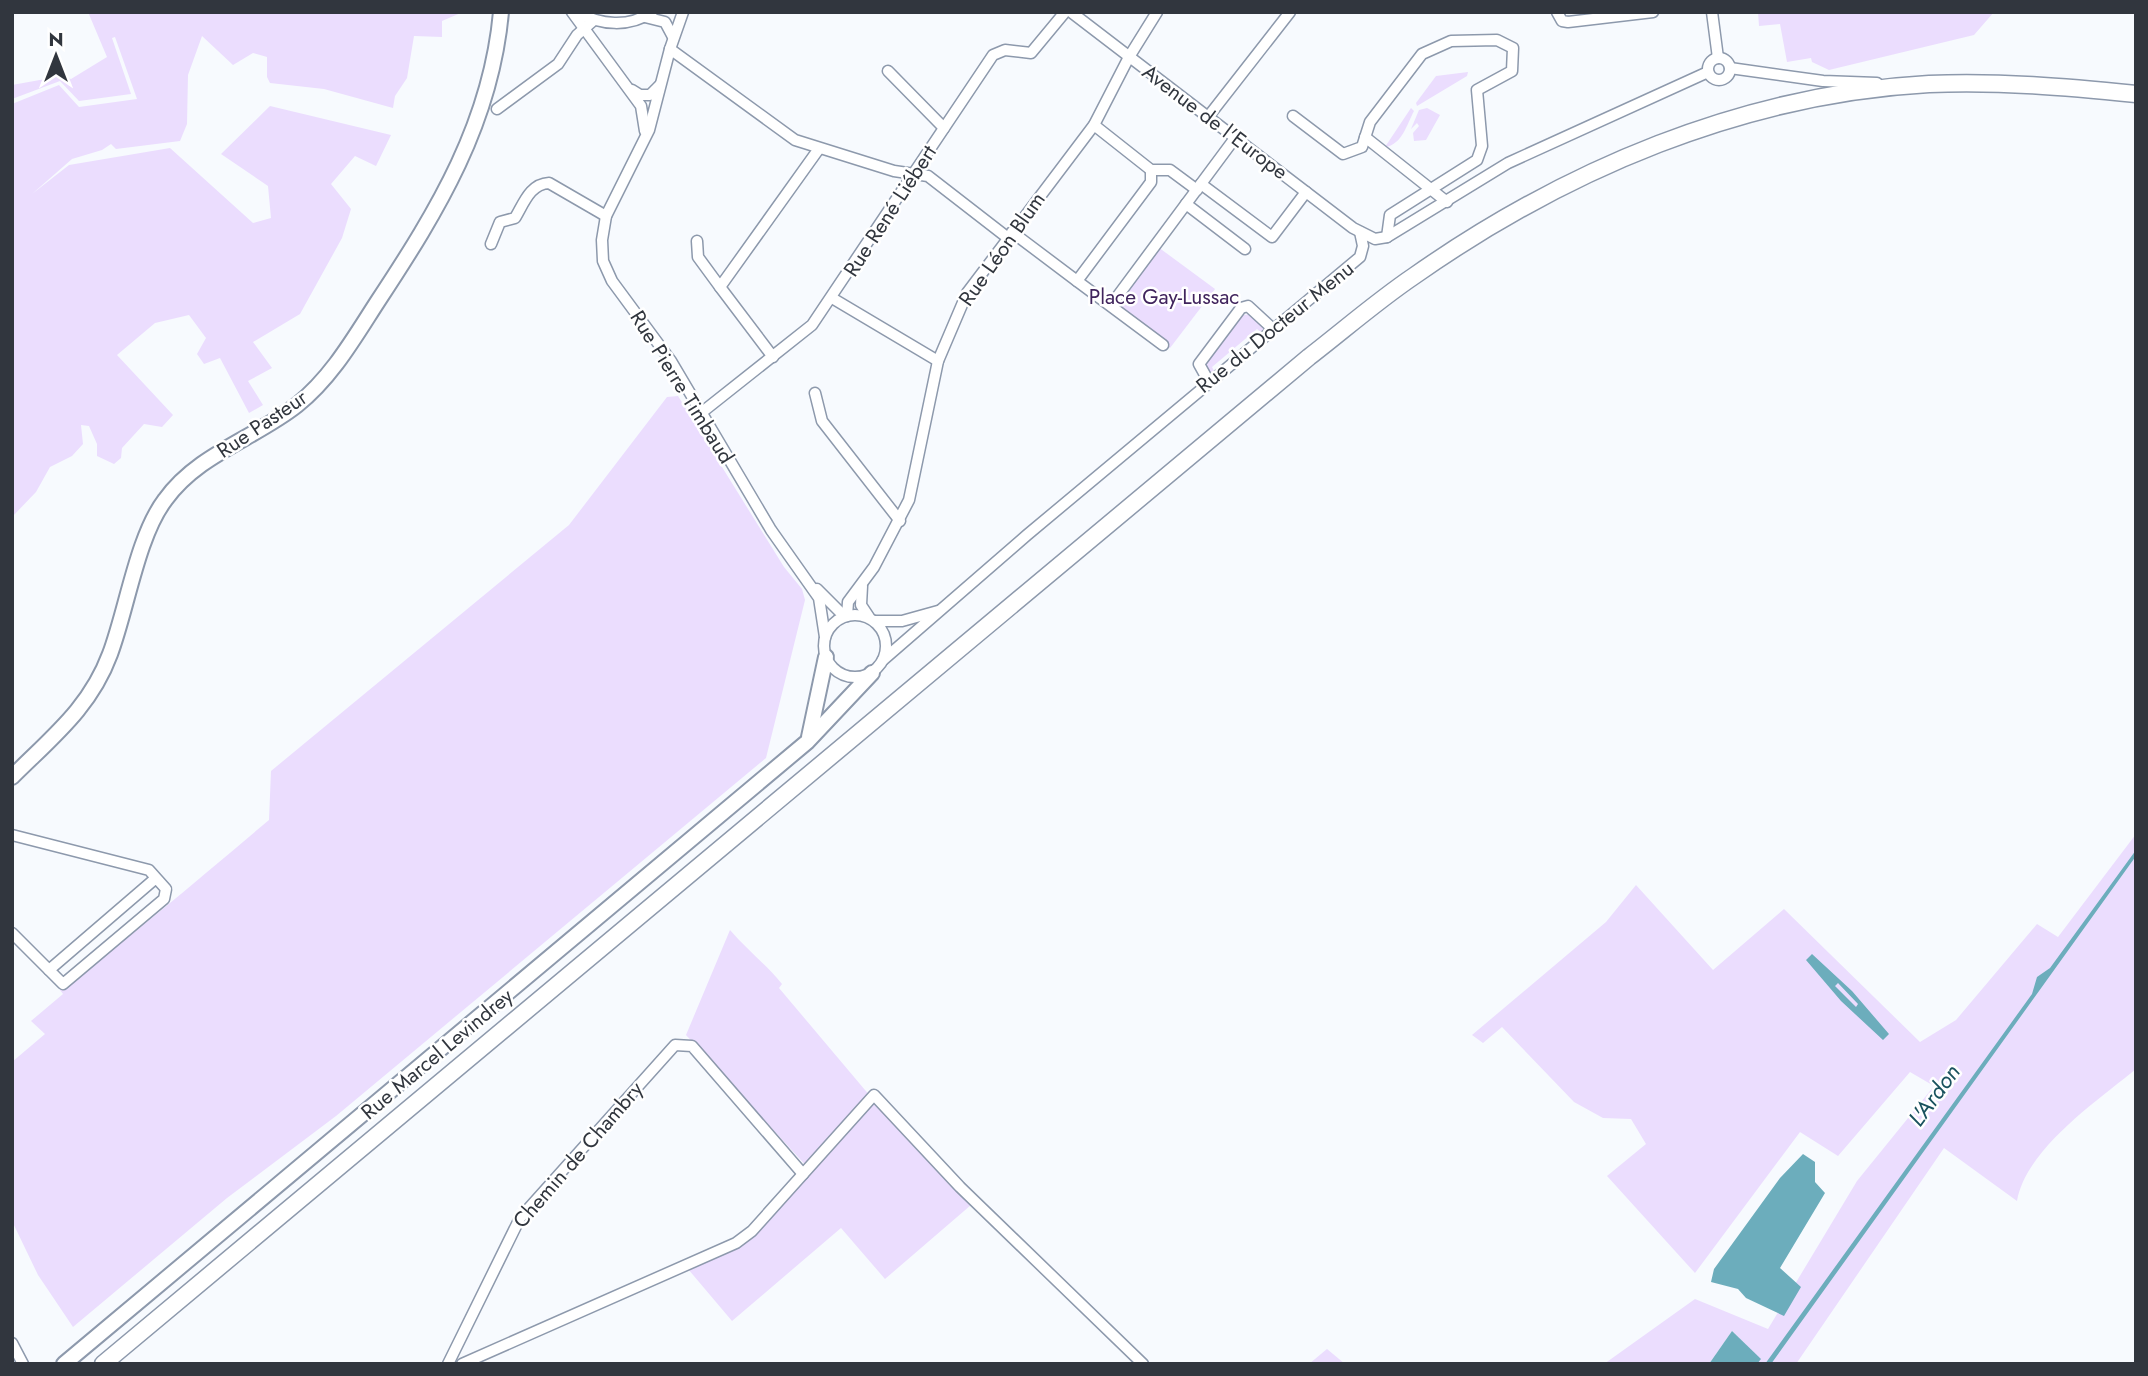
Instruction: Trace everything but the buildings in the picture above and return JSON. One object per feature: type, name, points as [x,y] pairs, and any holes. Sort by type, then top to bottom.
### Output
[{"type":"main road","points":[[103,1364],[1256,401],[1415,275],[1483,231],[1570,184],[1642,150],[1694,130],[1782,106],[1894,87],[1930,84],[2010,83],[2136,94]]},
{"type":"street","name":"Rue Pasteur","points":[[12,777],[88,701],[110,656],[149,528],[162,503],[180,480],[296,406],[315,388],[342,356],[425,229],[460,166],[487,96],[501,12]]},
{"type":"street","points":[[574,12],[594,20],[612,23],[649,15],[665,22],[673,37]]},
{"type":"street","name":"Rue Pierre Timbaud","points":[[574,12],[583,29],[626,85],[645,115],[642,140]]},
{"type":"street","name":"Rue Pierre Timbaud","points":[[683,12],[673,37],[654,116],[606,216],[601,240],[607,271],[671,361],[771,530],[811,584],[822,610],[825,637]]},
{"type":"street","name":"Rue René Liébert","points":[[701,413],[804,334],[832,298],[993,55],[1004,50],[1031,53],[1065,12]]},
{"type":"street","name":"Avenue de l'Europe","points":[[1071,12],[1360,233]]},
{"type":"street","name":"Rue Léon Blum","points":[[846,616],[848,602],[900,521],[909,500],[938,361],[967,293],[1094,125],[1129,57],[1157,12]]},
{"type":"street","points":[[1208,117],[1290,12]]},
{"type":"street","points":[[1557,12],[1562,21],[1568,22],[1653,12]]},
{"type":"street","points":[[1712,12],[1718,58]]},
{"type":"street","points":[[497,109],[558,64],[583,29],[594,20]]},
{"type":"street","points":[[1293,116],[1343,154],[1362,147],[1370,122],[1422,54],[1451,41],[1497,40],[1513,48],[1512,71],[1477,90],[1482,146],[1477,160],[1390,215],[1387,237]]},
{"type":"street","points":[[670,49],[796,140],[818,150],[939,182],[1163,345]]},
{"type":"street","points":[[1718,58],[1728,62],[1730,68],[1723,80],[1715,80],[1708,72],[1709,63],[1718,58]]},
{"type":"street","points":[[1730,68],[1822,81],[1930,84]]},
{"type":"street","points":[[888,71],[944,128]]},
{"type":"street","points":[[1387,237],[1508,163],[1708,72]]},
{"type":"street","points":[[626,85],[645,96],[653,93],[661,84]]},
{"type":"street","points":[[1094,125],[1151,170],[1170,170],[1272,237],[1306,192]]},
{"type":"street","points":[[1365,137],[1447,202]]},
{"type":"street","points":[[1111,305],[1235,138]]},
{"type":"street","points":[[720,287],[818,150]]},
{"type":"street","points":[[1077,281],[1151,182],[1151,170]]},
{"type":"street","points":[[491,244],[500,222],[515,218],[534,187],[540,183],[549,183],[606,216]]},
{"type":"street","points":[[1186,204],[1245,249]]},
{"type":"street","name":"Rue du Docteur Menu","points":[[1360,233],[1374,239],[1387,237]]},
{"type":"street","name":"Rue du Docteur Menu","points":[[883,660],[1360,257],[1363,246],[1360,233]]},
{"type":"street","points":[[697,241],[698,257],[773,356]]},
{"type":"street","points":[[832,298],[938,361]]},
{"type":"street","points":[[1209,382],[1199,364],[1241,308],[1248,306],[1273,329]]},
{"type":"street","points":[[815,393],[822,421],[900,521]]},
{"type":"street","name":"Rue Pierre Timbaud","points":[[811,584],[846,616]]},
{"type":"street","points":[[827,597],[848,597],[862,584]]},
{"type":"street","points":[[826,657],[830,665],[845,676],[872,673],[883,660],[887,643],[862,605],[862,584]]},
{"type":"street","name":"Rue du Docteur Menu","points":[[872,619],[902,621],[938,611]]},
{"type":"street","points":[[807,742],[816,716],[826,657],[825,637],[832,624],[846,616],[872,619]]},
{"type":"street","name":"Rue Marcel Levindrey","points":[[64,1364],[807,742],[872,673]]},
{"type":"street","points":[[12,835],[149,870],[166,889],[164,899],[63,984],[12,933]]},
{"type":"street","points":[[49,970],[156,878]]},
{"type":"street","name":"Chemin de Chambry","points":[[448,1364],[492,1268],[520,1218],[675,1045],[692,1046],[803,1174]]},
{"type":"street","points":[[462,1364],[736,1243],[874,1095],[960,1187],[1143,1364]]},
{"type":"street","points":[[12,1343],[23,1364]]},
{"type":"green space","points":[[88,12],[463,12],[442,21],[442,37],[414,36],[407,78],[395,96],[393,108],[324,89],[270,83],[267,77],[267,57],[253,53],[233,65],[202,36],[188,75],[187,124],[180,141],[116,149],[111,144],[102,150],[72,159],[32,194],[69,165],[170,148],[253,223],[271,218],[268,186],[221,154],[270,106],[391,135],[376,166],[355,156],[331,184],[351,209],[342,238],[300,314],[253,342],[272,368],[248,381],[263,405],[249,413],[220,358],[204,364],[197,354],[206,338],[189,315],[155,323],[117,355],[173,415],[162,427],[144,424],[122,448],[121,458],[114,464],[97,456],[97,444],[89,426],[81,425],[83,444],[72,456],[50,467],[36,492],[12,517],[12,104],[59,85],[79,107],[137,99],[115,37],[112,38],[131,94],[79,101],[60,81],[12,99],[12,85],[62,76],[71,79],[107,57]]},
{"type":"green space","points":[[1758,12],[1994,12],[1974,35],[1829,70],[1812,62],[1811,58],[1787,62],[1780,24],[1759,26]]},
{"type":"green space","points":[[1468,72],[1467,76],[1417,106],[1416,103],[1436,76]]},
{"type":"green space","points":[[1411,108],[1414,111],[1403,133],[1396,142],[1385,147]]},
{"type":"green space","points":[[1427,108],[1440,115],[1426,140],[1414,141],[1413,133],[1419,126],[1417,123],[1411,129],[1419,110]]},
{"type":"green space","name":"Place Gay-Lussac","points":[[1158,247],[1215,289],[1170,348],[1114,307]]},
{"type":"green space","points":[[1250,314],[1264,325],[1263,334],[1257,329],[1212,367],[1215,373],[1210,374],[1203,363],[1239,316]]},
{"type":"green space","points":[[678,396],[784,567],[802,589],[805,600],[766,758],[336,1116],[227,1198],[73,1327],[38,1275],[12,1221],[12,1062],[45,1034],[31,1021],[63,994],[60,990],[269,820],[271,771],[569,525],[667,397]]},
{"type":"green space","points":[[2136,834],[2136,1069],[2084,1111],[2048,1145],[2023,1182],[2017,1201],[1944,1148],[1796,1364],[1757,1364],[1760,1359],[1732,1331],[1709,1364],[1604,1364],[1695,1299],[1768,1329],[1857,1181],[1934,1086],[1910,1072],[1838,1156],[1800,1132],[1695,1273],[1607,1176],[1646,1144],[1631,1119],[1603,1118],[1574,1102],[1502,1027],[1483,1043],[1472,1035],[1606,922],[1636,885],[1713,970],[1784,909],[1920,1042],[1956,1020],[2037,924],[2058,937]]},
{"type":"green space","points":[[730,930],[782,984],[779,988],[865,1090],[971,1205],[885,1279],[841,1228],[732,1321],[688,1269],[744,1242],[810,1170],[686,1035]]},
{"type":"green space","points":[[1327,1349],[1345,1364],[1309,1364]]},
{"type":"water","points":[[2136,850],[2136,856],[1771,1364],[1765,1364],[2032,994],[2037,977],[2050,968]]},
{"type":"water","points":[[1812,954],[1852,991],[1889,1034],[1883,1040],[1841,1001],[1806,960]],"holes":[[[1838,983],[1858,1004],[1856,1007],[1835,986]]]},
{"type":"water","points":[[1803,1154],[1815,1162],[1815,1182],[1825,1193],[1780,1268],[1801,1287],[1784,1316],[1746,1298],[1738,1289],[1711,1282],[1714,1269],[1780,1178]]},
{"type":"water","points":[[1732,1331],[1761,1359],[1757,1364],[1709,1364]]},
{"type":"water label","name":"L'Ardon","points":[[1934,1095]]}]
